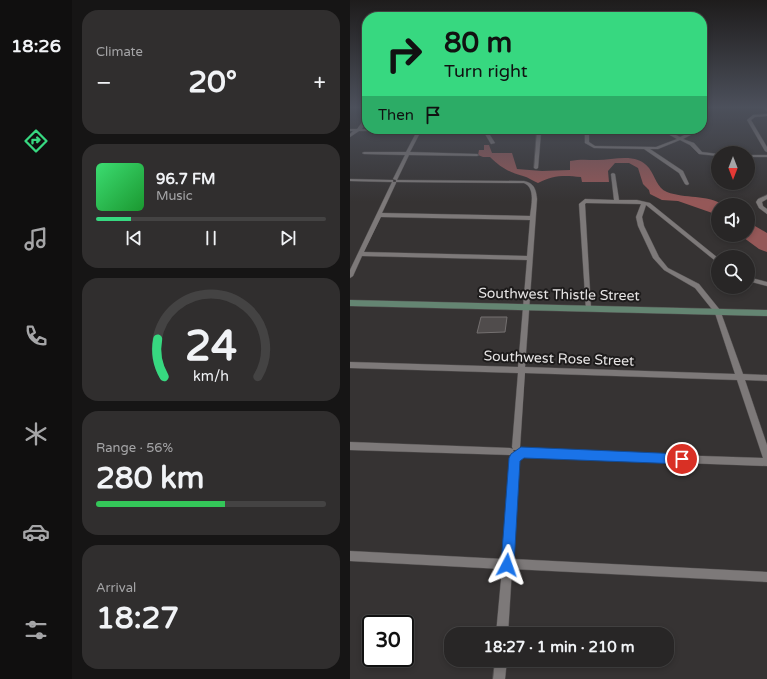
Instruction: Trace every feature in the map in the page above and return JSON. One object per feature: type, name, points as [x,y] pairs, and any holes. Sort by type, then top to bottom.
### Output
[{"type":"main road","name":"Southwest Thistle Street","points":[[350,303],[767,313]]},
{"type":"street","points":[[350,276],[415,139]]},
{"type":"street","points":[[490,139],[493,143]]},
{"type":"street","points":[[536,168],[538,139]]},
{"type":"street","points":[[587,139],[589,145],[597,147],[646,148],[662,146],[680,139],[689,143],[701,153],[711,154]]},
{"type":"street","points":[[760,139],[767,150]]},
{"type":"street","points":[[646,148],[681,172],[687,184]]},
{"type":"street","points":[[364,154],[477,155]]},
{"type":"street","points":[[755,156],[767,156]]},
{"type":"street","points":[[613,174],[617,201]]},
{"type":"street","points":[[350,180],[529,184],[534,194],[503,627]]},
{"type":"street","points":[[767,197],[759,202],[761,207],[767,212]]},
{"type":"street","points":[[588,308],[583,202],[617,201],[644,203],[655,209],[711,255]]},
{"type":"street","points":[[644,203],[639,217],[656,258],[666,269],[692,282],[702,290],[718,312],[767,458]]},
{"type":"street","points":[[379,215],[533,218]]},
{"type":"street","points":[[361,254],[530,258]]},
{"type":"street","points":[[755,281],[767,284]]},
{"type":"street","name":"Southwest Rose Street","points":[[350,365],[767,378]]},
{"type":"street","points":[[350,446],[767,462]]},
{"type":"street","points":[[350,556],[767,577]]},
{"type":"street","points":[[499,679],[500,667]]},
{"type":"shaded area","points":[[484,145],[489,145],[492,153],[512,153],[517,169],[542,171],[570,170],[570,161],[574,160],[632,158],[644,163],[649,168],[658,185],[667,192],[711,199],[711,213],[678,201],[662,200],[650,194],[649,190],[643,184],[638,168],[629,163],[615,163],[608,171],[609,182],[582,182],[581,177],[564,176],[549,178],[538,183],[527,177],[505,169],[490,157],[478,155],[479,150],[484,150]]},
{"type":"shaded area","points":[[755,226],[767,233],[767,252],[759,249],[750,242],[755,242]]},
{"type":"building","points":[[481,317],[507,317],[505,332],[477,333]]},
{"type":"route","points":[[507,565],[515,458],[521,453],[682,459]]}]
